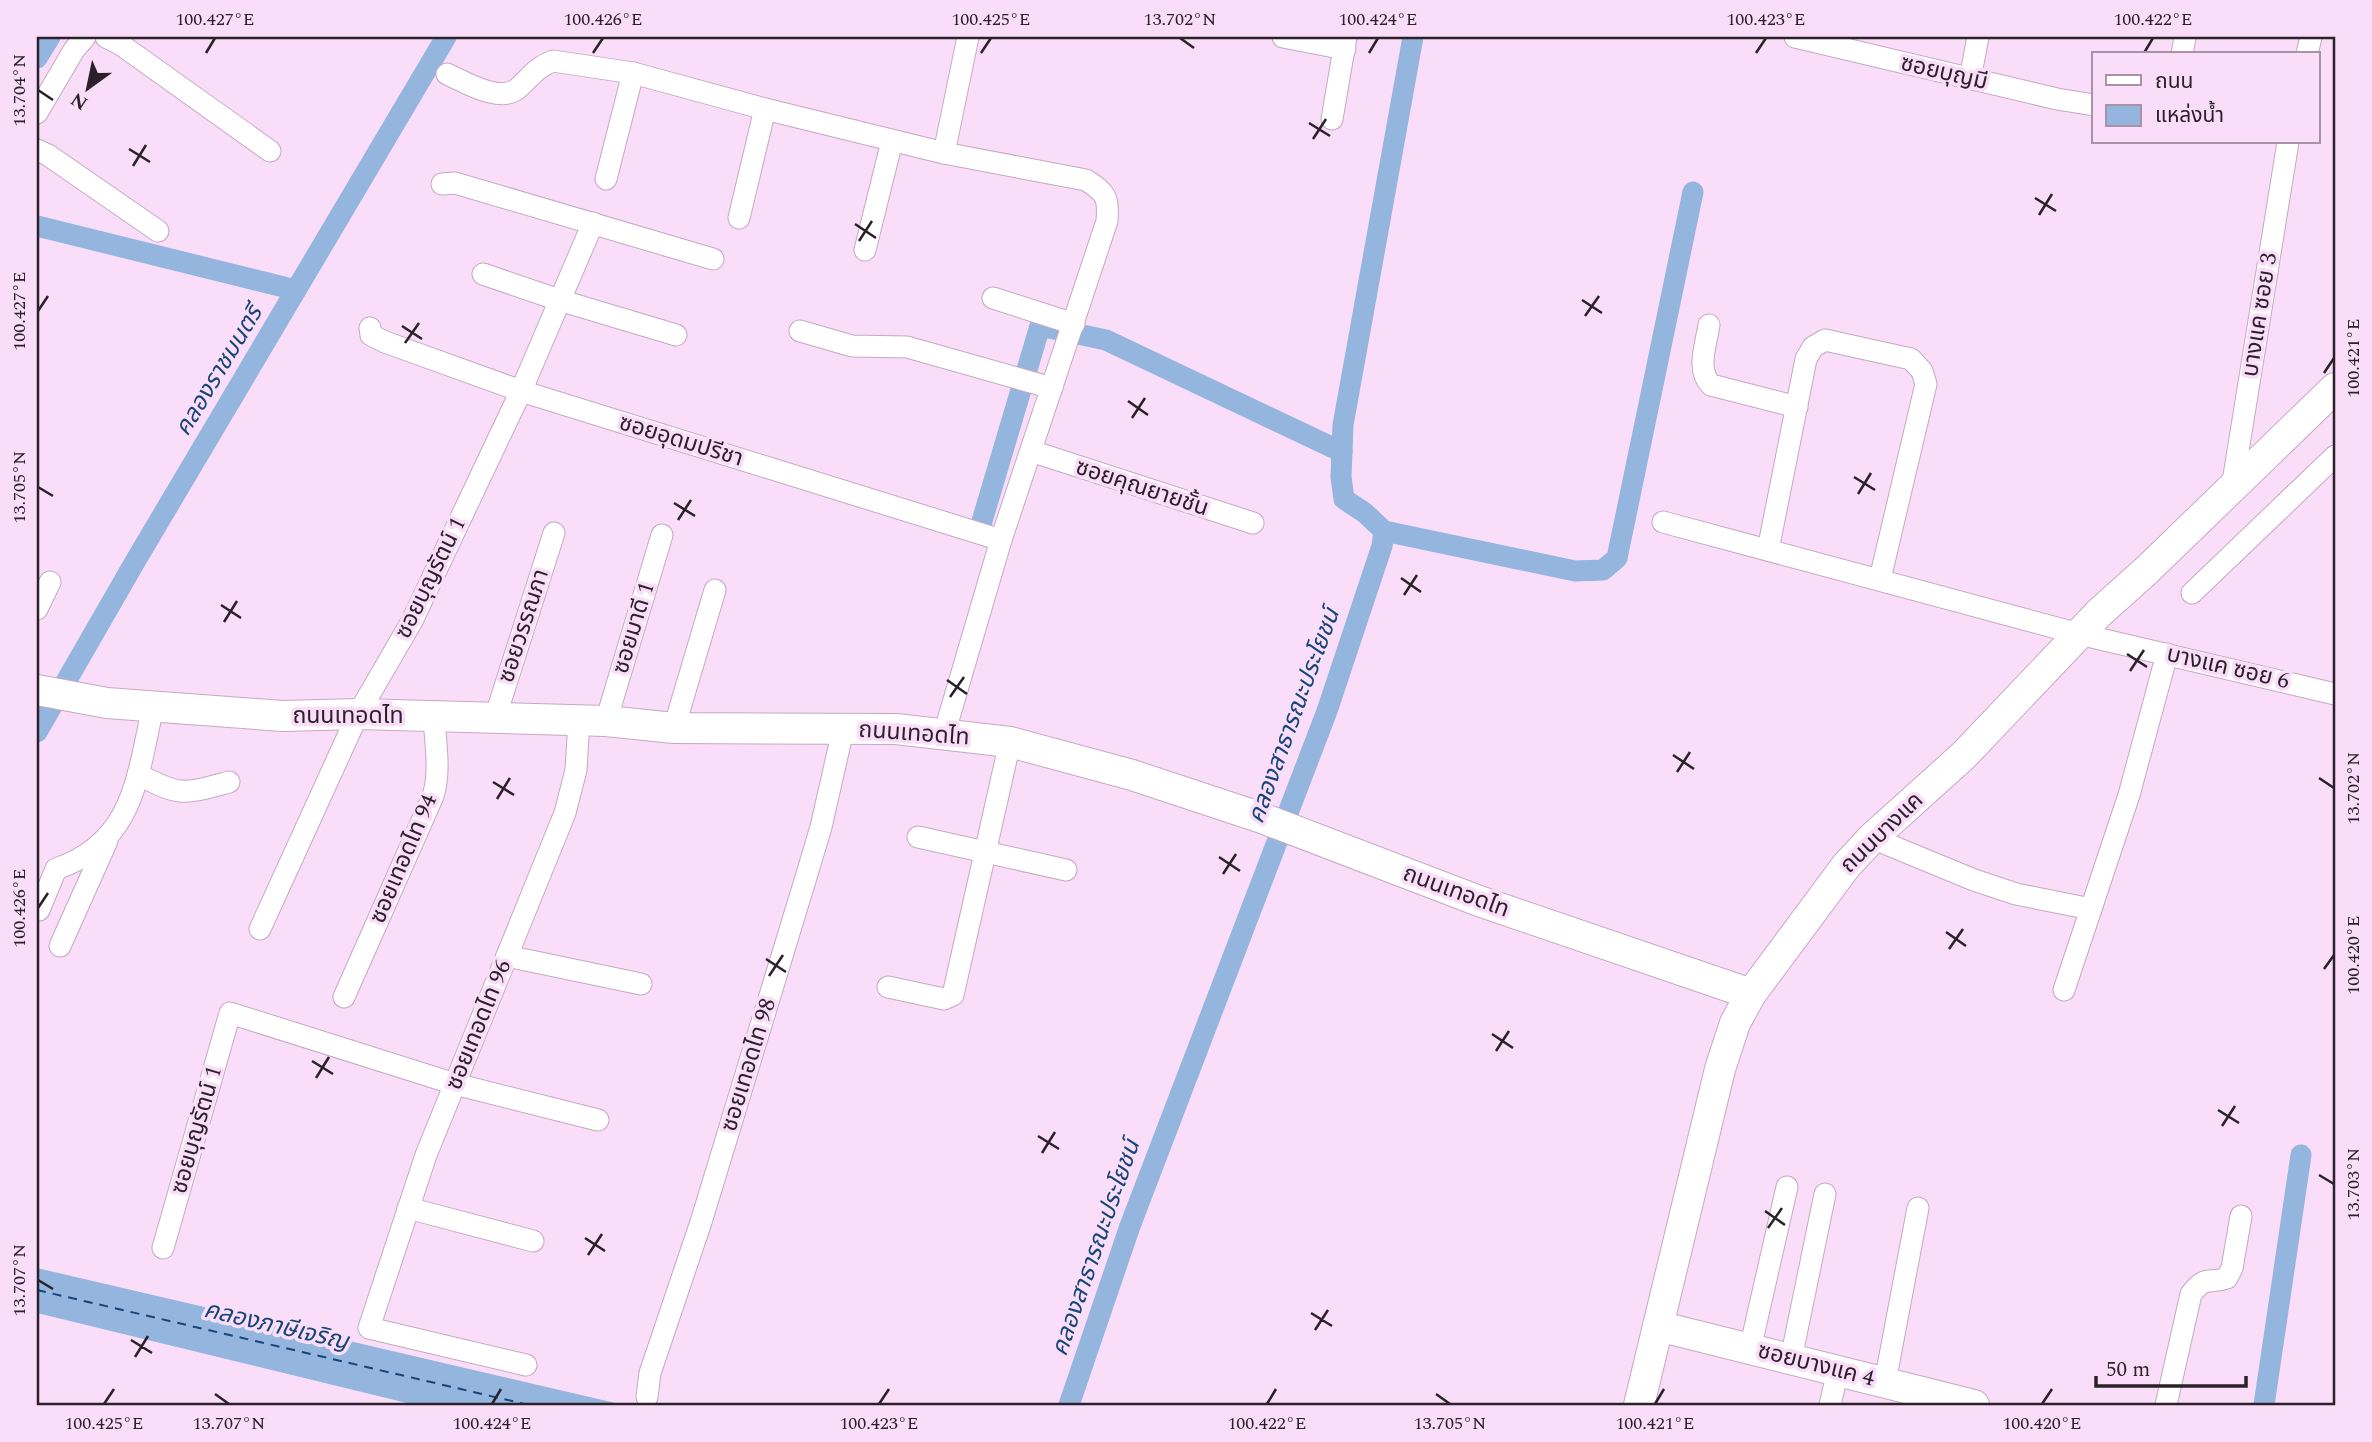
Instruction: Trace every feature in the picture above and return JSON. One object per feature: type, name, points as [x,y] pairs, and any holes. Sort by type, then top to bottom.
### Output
[{"type":"main road","name":"ถนนบางแค","points":[[1640,1401],[1720,1069],[1735,1023],[1751,994],[1815,904],[1872,838],[1964,755],[2079,634],[2335,387]]},
{"type":"main road","name":"ถนนเทอดไท","points":[[37,690],[73,698],[153,707],[283,716],[434,716],[592,721],[674,728],[896,729],[1010,742],[1132,775],[1262,818],[1479,901],[1751,994]]},
{"type":"main road","name":"ซอยบางแค 4","points":[[1658,1326],[1974,1405]]},
{"type":"street","points":[[37,113],[74,50],[85,37]]},
{"type":"street","points":[[106,37],[120,44],[270,151]]},
{"type":"street","points":[[944,153],[968,37]]},
{"type":"street","points":[[1283,37],[1346,43],[1332,119]]},
{"type":"street","name":"ซอยบุญมี","points":[[1795,37],[1821,40],[1970,79],[2092,105]]},
{"type":"street","points":[[1970,79],[1978,37]]},
{"type":"street","points":[[447,74],[491,92],[508,94],[516,90],[540,65],[553,61],[633,73],[892,141],[1086,180],[1104,192],[1108,205],[1107,221],[1001,540],[944,734]]},
{"type":"street","points":[[606,179],[633,73]]},
{"type":"street","points":[[739,218],[765,109]]},
{"type":"street","points":[[865,250],[892,141]]},
{"type":"street","name":"บางแค ซอย 3","points":[[2232,488],[2288,144]]},
{"type":"street","points":[[37,150],[158,231]]},
{"type":"street","points":[[442,184],[455,183],[713,259]]},
{"type":"street","name":"ซอยบุญรัตน์ 1","points":[[260,929],[358,714],[412,621],[520,391],[593,223]]},
{"type":"street","points":[[483,274],[558,300],[676,335]]},
{"type":"street","points":[[993,298],[1074,324]]},
{"type":"street","points":[[1709,325],[1703,366],[1704,379],[1711,385],[1797,407]]},
{"type":"street","name":"ซอยอุดมปรีชา","points":[[370,328],[371,335],[385,342],[520,391],[1001,540]]},
{"type":"street","points":[[800,331],[852,346],[907,347],[1052,388]]},
{"type":"street","points":[[1768,550],[1806,359],[1813,347],[1825,340],[1911,359],[1922,370],[1926,384],[1880,579]]},
{"type":"street","name":"ซอยคุณยายชั้น","points":[[1031,451],[1253,523]]},
{"type":"street","points":[[2192,593],[2335,456]]},
{"type":"street","name":"บางแค ซอย 6","points":[[1663,522],[2079,634],[2335,694]]},
{"type":"street","name":"ซอยวรรณภา","points":[[495,718],[554,533]]},
{"type":"street","name":"ซอยมาดี 1","points":[[592,721],[662,535]]},
{"type":"street","points":[[37,609],[50,582]]},
{"type":"street","points":[[674,728],[716,590]]},
{"type":"street","points":[[2064,990],[2129,795],[2167,654]]},
{"type":"street","points":[[60,946],[108,839],[119,823],[138,774],[153,707]]},
{"type":"street","name":"ซอยเทอดไท 94","points":[[344,997],[433,796],[437,771],[434,716]]},
{"type":"street","name":"ซอยเทอดไท 96","points":[[526,1365],[369,1328],[426,1155],[565,813],[592,721]]},
{"type":"street","name":"ซอยเทอดไท 98","points":[[646,1397],[650,1373],[701,1222],[807,874],[843,730]]},
{"type":"street","points":[[888,986],[944,999],[953,995],[1010,742]]},
{"type":"street","points":[[138,774],[161,787],[189,793],[229,782]]},
{"type":"street","points":[[918,837],[1066,870]]},
{"type":"street","points":[[1872,838],[1974,880],[2016,894],[2091,909]]},
{"type":"street","points":[[39,910],[56,869],[95,850],[108,839]]},
{"type":"street","points":[[507,956],[641,984]]},
{"type":"street","name":"ซอยบุญรัตน์ 1","points":[[163,1248],[230,1013],[455,1084]]},
{"type":"street","points":[[455,1084],[598,1121]]},
{"type":"street","points":[[1750,1349],[1787,1187]]},
{"type":"street","points":[[1791,1359],[1825,1194]]},
{"type":"street","points":[[408,1208],[533,1241]]},
{"type":"street","points":[[1885,1382],[1918,1208]]},
{"type":"street","points":[[2166,1405],[2191,1294],[2206,1280],[2219,1281],[2227,1278],[2232,1268],[2241,1216]]},
{"type":"street","points":[[1830,1405],[1838,1370]]},
{"type":"water","name":"คลองภาษีเจริญ","points":[[37,1268],[624,1405],[415,1405],[37,1313]]},
{"type":"waterway","points":[[37,58],[50,37]]},
{"type":"waterway","name":"คลองราชมนตรี","points":[[37,732],[446,37]]},
{"type":"waterway","name":"คลองสาธารณะประโยชน์","points":[[1069,1405],[1130,1226],[1327,711],[1382,546],[1384,531],[1365,513],[1344,499],[1341,477],[1343,425],[1413,37]]},
{"type":"waterway","points":[[1384,531],[1575,571],[1603,570],[1617,558],[1693,192]]},
{"type":"waterway","points":[[37,226],[296,290]]},
{"type":"waterway","points":[[982,521],[1040,326],[1106,340],[1342,452]]},
{"type":"waterway","points":[[2264,1405],[2301,1155]]},
{"type":"ferry route","points":[[37,1290],[529,1405]]}]
